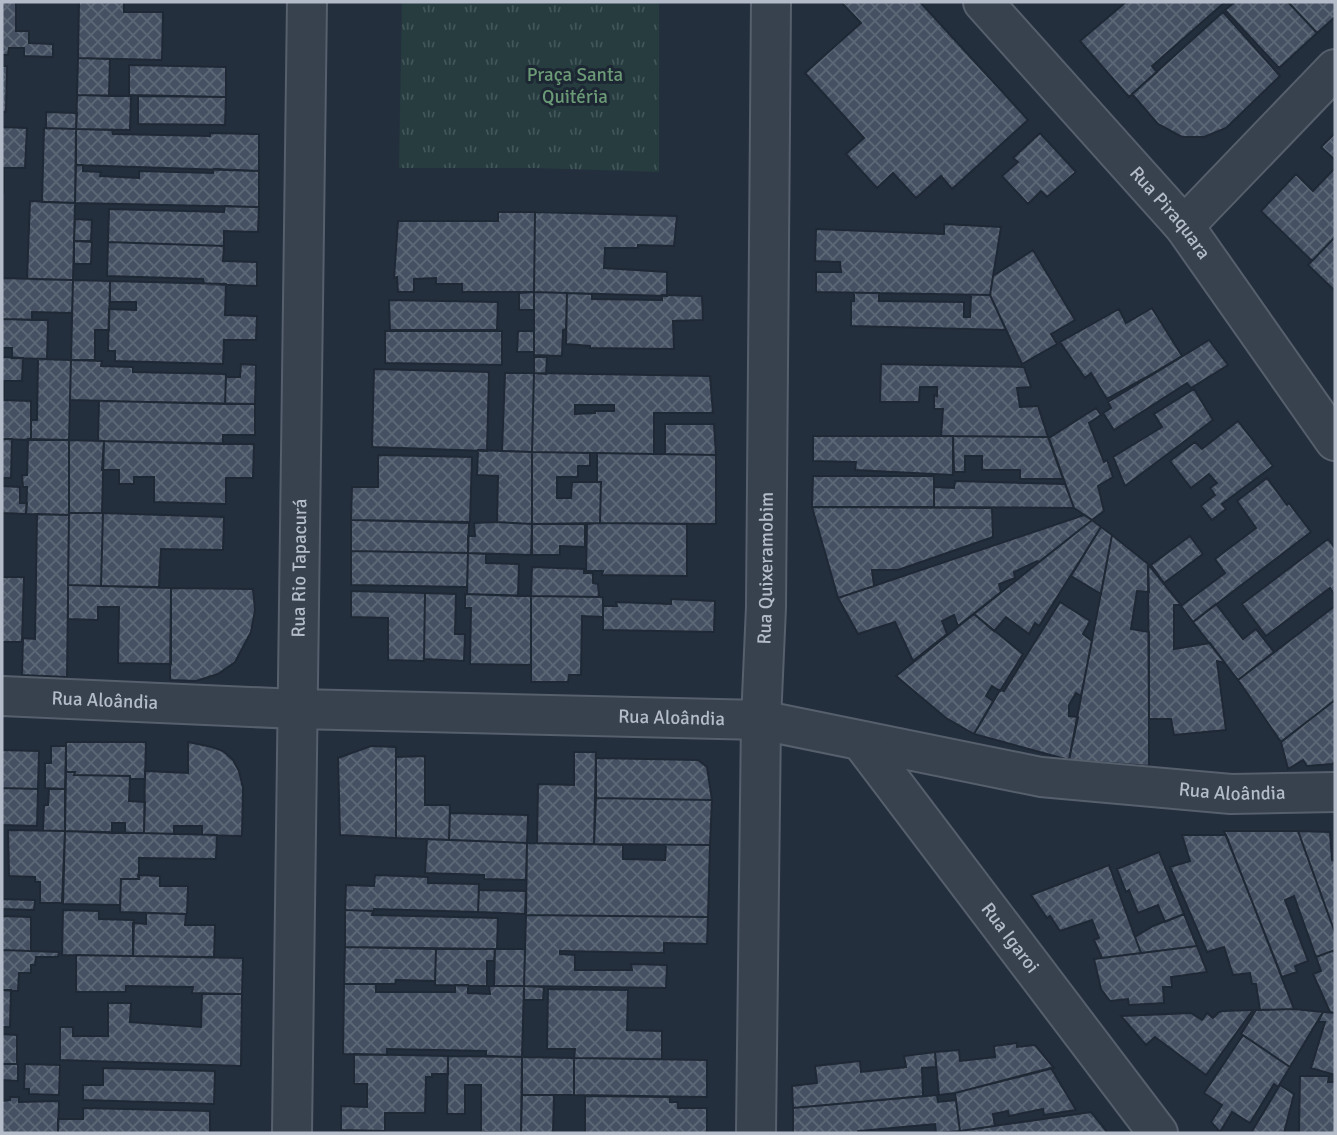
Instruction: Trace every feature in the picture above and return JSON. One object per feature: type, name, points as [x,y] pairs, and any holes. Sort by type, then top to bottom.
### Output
[{"type":"street","name":"Rua Rio Tapacurá","points":[[292,1133],[307,2]]},
{"type":"street","name":"Rua Quixeramobim","points":[[756,1133],[761,720],[766,607],[771,2]]},
{"type":"street","name":"Rua Piraquara","points":[[983,2],[1184,226],[1335,441]]},
{"type":"street","points":[[1184,226],[1335,69]]},
{"type":"street","name":"Rua Aloândia","points":[[2,696],[297,709],[761,720],[1041,777],[1231,794],[1335,792]]},
{"type":"street","name":"Rua Igaroi","points":[[861,741],[1158,1133]]},
{"type":"green space","name":"Praça Santa Quitéria","points":[[402,2],[659,2],[659,172],[536,168],[399,168]]},
{"type":"building","points":[[2,2],[16,2],[16,31],[29,31],[29,43],[53,44],[53,57],[24,56],[24,48],[9,48],[8,55],[2,55]]},
{"type":"building","points":[[79,2],[124,2],[124,12],[163,12],[162,60],[78,58]]},
{"type":"building","points":[[841,2],[920,2],[1028,120],[952,189],[941,176],[916,198],[893,173],[877,188],[846,154],[864,138],[805,73],[861,23]]},
{"type":"building","points":[[1126,2],[1225,2],[1152,66],[1157,72],[1129,97],[1080,41]]},
{"type":"building","points":[[1235,2],[1288,2],[1317,33],[1279,68],[1225,10]]},
{"type":"building","points":[[1288,2],[1335,2],[1335,17],[1317,33]]},
{"type":"building","points":[[1223,12],[1280,76],[1226,128],[1204,137],[1182,137],[1158,124],[1132,94]]},
{"type":"building","points":[[78,58],[110,59],[109,96],[77,95]]},
{"type":"building","points":[[129,65],[226,67],[226,97],[129,95]]},
{"type":"building","points":[[2,66],[7,66],[6,112],[2,112]]},
{"type":"building","points":[[77,95],[131,96],[130,130],[76,129]]},
{"type":"building","points":[[138,96],[226,97],[225,125],[138,124]]},
{"type":"building","points":[[46,112],[77,113],[76,129],[46,128]]},
{"type":"building","points":[[2,127],[27,128],[25,168],[4,168],[4,193],[2,193]]},
{"type":"building","points":[[44,128],[76,129],[75,203],[42,202]]},
{"type":"building","points":[[76,129],[112,130],[113,134],[259,134],[259,171],[76,165]]},
{"type":"building","points":[[1040,133],[1076,172],[1047,197],[1041,191],[1028,204],[1002,176],[1018,162],[1013,158]]},
{"type":"building","points":[[1335,133],[1335,160],[1321,147]]},
{"type":"building","points":[[76,165],[83,165],[83,171],[101,172],[100,176],[139,178],[139,171],[259,171],[259,207],[75,203]]},
{"type":"building","points":[[1335,168],[1335,237],[1312,261],[1261,211],[1296,174],[1313,191]]},
{"type":"building","points":[[30,201],[75,203],[73,280],[27,279]]},
{"type":"building","points":[[225,206],[259,207],[258,232],[224,231],[224,246],[108,242],[109,209],[224,212]]},
{"type":"building","points":[[498,212],[535,212],[534,292],[462,292],[462,284],[436,284],[436,278],[414,279],[414,292],[398,292],[397,277],[394,278],[398,221],[498,221]]},
{"type":"building","points":[[535,212],[677,216],[674,246],[605,248],[604,268],[667,272],[667,296],[534,292]]},
{"type":"building","points":[[75,219],[92,220],[91,241],[74,241]]},
{"type":"building","points":[[944,224],[1001,227],[990,295],[816,292],[816,272],[841,272],[840,262],[815,261],[816,229],[944,234]]},
{"type":"building","points":[[1335,237],[1335,290],[1334,290],[1308,265]]},
{"type":"building","points":[[74,241],[92,242],[91,264],[74,264]]},
{"type":"building","points":[[108,242],[224,246],[223,261],[257,262],[257,286],[204,284],[203,279],[107,276]]},
{"type":"building","points":[[1033,250],[1075,320],[1051,334],[1057,344],[1022,364],[990,295],[993,276]]},
{"type":"building","points":[[2,278],[73,280],[72,313],[32,312],[32,320],[2,319]]},
{"type":"building","points":[[73,280],[110,281],[109,330],[95,330],[95,360],[71,360]]},
{"type":"building","points":[[110,281],[226,284],[225,315],[257,316],[256,340],[224,340],[223,364],[115,361],[115,351],[108,351],[109,309],[136,310],[136,302],[110,302]]},
{"type":"building","points":[[534,292],[534,310],[519,310],[519,293]]},
{"type":"building","points":[[534,292],[567,293],[562,356],[534,355]]},
{"type":"building","points":[[567,293],[592,294],[592,299],[662,300],[662,295],[702,296],[703,320],[673,321],[674,349],[590,348],[566,344]]},
{"type":"building","points":[[854,293],[879,293],[879,301],[964,302],[964,317],[970,317],[971,295],[990,295],[1006,330],[851,326],[851,301],[854,301]]},
{"type":"building","points":[[389,300],[498,302],[497,330],[390,330]]},
{"type":"building","points":[[1152,308],[1182,356],[1107,399],[1091,373],[1085,378],[1060,342],[1119,309],[1126,323]]},
{"type":"building","points":[[2,319],[48,320],[47,359],[12,358],[12,348],[2,348]]},
{"type":"building","points":[[385,331],[502,331],[502,365],[385,363]]},
{"type":"building","points":[[518,331],[534,331],[534,352],[517,352]]},
{"type":"building","points":[[1209,340],[1228,365],[1191,388],[1187,383],[1114,430],[1103,413],[1111,408],[1108,402]]},
{"type":"building","points":[[2,357],[23,358],[22,381],[4,381],[4,397],[2,397]]},
{"type":"building","points":[[534,357],[547,357],[546,374],[534,373]]},
{"type":"building","points":[[38,359],[71,360],[69,440],[31,440],[31,420],[37,420]]},
{"type":"building","points":[[71,360],[102,361],[101,366],[133,367],[133,372],[226,374],[225,404],[70,400]]},
{"type":"building","points":[[241,364],[256,365],[255,404],[225,404],[226,377],[240,377]]},
{"type":"building","points":[[881,364],[1024,367],[1031,387],[1017,388],[1020,407],[1038,406],[1048,437],[941,436],[943,409],[934,409],[937,387],[920,387],[919,402],[880,402]]},
{"type":"building","points":[[374,369],[489,372],[487,451],[372,447]]},
{"type":"building","points":[[505,373],[534,373],[532,452],[502,451]]},
{"type":"building","points":[[534,373],[710,376],[713,413],[654,413],[654,454],[532,452]],"holes":[[[575,405],[614,405],[614,411],[575,414]]]},
{"type":"building","points":[[1194,389],[1213,420],[1125,486],[1113,457],[1162,427],[1154,414]]},
{"type":"building","points":[[2,400],[31,401],[31,440],[2,439]]},
{"type":"building","points":[[99,401],[255,404],[255,435],[223,435],[223,444],[98,441]]},
{"type":"building","points":[[1096,408],[1101,415],[1089,423],[1104,462],[1107,460],[1113,477],[1098,486],[1104,511],[1092,520],[1074,508],[1049,438]]},
{"type":"building","points":[[1238,421],[1273,466],[1222,504],[1226,509],[1212,520],[1201,506],[1215,495],[1210,488],[1217,483],[1209,474],[1191,488],[1170,461],[1195,442],[1202,449]]},
{"type":"building","points":[[665,424],[714,424],[716,455],[665,454]]},
{"type":"building","points":[[813,436],[953,436],[953,475],[855,470],[856,462],[813,461]]},
{"type":"building","points":[[953,436],[1048,437],[1063,479],[1020,479],[1020,470],[982,470],[982,456],[965,456],[965,472],[954,472]]},
{"type":"building","points":[[2,439],[12,439],[11,478],[2,478]]},
{"type":"building","points":[[28,439],[69,440],[69,515],[26,514],[27,487],[23,487],[22,475],[27,475]]},
{"type":"building","points":[[69,440],[104,441],[102,513],[69,513]]},
{"type":"building","points":[[104,441],[254,444],[253,478],[226,478],[226,504],[154,502],[154,477],[134,477],[134,484],[119,484],[119,470],[102,470]]},
{"type":"building","points":[[478,450],[532,452],[532,524],[497,522],[498,476],[477,475]]},
{"type":"building","points":[[532,452],[590,453],[590,466],[578,466],[578,477],[557,477],[557,498],[571,498],[572,482],[601,482],[600,523],[532,524]]},
{"type":"building","points":[[597,453],[716,455],[716,524],[600,523],[601,482],[597,482]]},
{"type":"building","points":[[378,455],[472,457],[470,522],[351,520],[352,487],[378,487]]},
{"type":"building","points":[[813,476],[934,476],[934,507],[812,507]]},
{"type":"building","points":[[1267,478],[1311,532],[1193,622],[1181,606],[1225,573],[1215,559],[1256,528],[1237,501]]},
{"type":"building","points":[[955,481],[1065,484],[1074,508],[934,507],[934,487],[954,488]]},
{"type":"building","points":[[2,486],[20,487],[20,503],[27,503],[26,514],[2,513]]},
{"type":"building","points":[[812,507],[992,508],[993,537],[898,570],[872,570],[874,586],[838,598]]},
{"type":"building","points":[[69,513],[103,513],[101,586],[68,585]]},
{"type":"building","points":[[103,513],[224,517],[223,550],[161,549],[159,587],[101,586]]},
{"type":"building","points":[[37,514],[69,515],[67,677],[22,675],[23,638],[35,639]]},
{"type":"building","points":[[1084,515],[1092,520],[1039,562],[1014,572],[1015,578],[999,584],[1001,592],[958,626],[954,615],[942,621],[947,634],[913,661],[895,622],[858,634],[838,598]]},
{"type":"building","points":[[351,520],[469,523],[468,553],[351,551]]},
{"type":"building","points":[[1092,520],[1101,527],[1039,626],[1035,623],[1029,634],[1006,617],[994,631],[974,614]]},
{"type":"building","points":[[474,523],[532,524],[531,555],[468,553],[468,536],[475,536]]},
{"type":"building","points":[[532,524],[585,524],[585,547],[560,546],[560,555],[532,555]]},
{"type":"building","points":[[587,524],[687,524],[687,576],[602,575],[603,571],[586,571]]},
{"type":"building","points":[[1101,527],[1112,535],[1101,594],[1071,576]]},
{"type":"building","points":[[1112,535],[1148,564],[1149,592],[1137,591],[1131,629],[1149,632],[1149,766],[1069,760]]},
{"type":"building","points":[[1190,536],[1203,554],[1164,583],[1151,565]]},
{"type":"building","points":[[1328,539],[1335,548],[1335,595],[1330,588],[1266,636],[1242,604]]},
{"type":"building","points":[[351,551],[468,553],[467,587],[351,585]]},
{"type":"building","points":[[468,553],[486,554],[486,563],[519,564],[518,596],[467,594]]},
{"type":"building","points":[[1148,564],[1181,605],[1174,605],[1174,649],[1210,643],[1225,663],[1217,661],[1226,730],[1174,735],[1171,719],[1149,719]]},
{"type":"building","points":[[532,567],[584,569],[584,573],[593,573],[593,583],[598,584],[599,597],[531,596]]},
{"type":"building","points":[[2,577],[24,577],[22,642],[2,642]]},
{"type":"building","points":[[68,585],[171,588],[171,664],[118,663],[119,607],[98,607],[98,620],[68,619]]},
{"type":"building","points":[[171,588],[253,589],[255,610],[251,632],[235,662],[218,674],[196,681],[170,680]]},
{"type":"building","points":[[351,591],[425,593],[424,661],[388,660],[388,618],[351,617]]},
{"type":"building","points":[[425,593],[456,594],[455,634],[465,634],[464,661],[424,659]]},
{"type":"building","points":[[465,594],[531,596],[531,665],[470,664],[471,608],[465,608]]},
{"type":"building","points":[[531,596],[603,597],[603,617],[582,616],[581,675],[569,675],[568,682],[531,682]]},
{"type":"building","points":[[671,599],[715,601],[714,632],[603,630],[603,606],[617,606],[616,602],[671,604]]},
{"type":"building","points":[[1060,602],[1090,621],[1083,634],[1092,641],[1081,696],[1076,693],[1069,705],[1069,716],[1078,717],[1069,760],[974,734],[1000,690],[1004,691]]},
{"type":"building","points":[[1216,604],[1243,639],[1256,629],[1274,652],[1238,680],[1193,622]]},
{"type":"building","points":[[1335,606],[1335,700],[1281,742],[1238,680]]},
{"type":"building","points":[[974,614],[1023,654],[1000,691],[992,686],[986,696],[993,701],[974,734],[946,718],[896,676]]},
{"type":"building","points":[[1335,700],[1335,762],[1307,766],[1303,760],[1288,769],[1281,742]]},
{"type":"building","points":[[66,742],[146,742],[145,779],[130,779],[130,776],[74,775],[75,772],[66,772]]},
{"type":"building","points":[[188,742],[223,751],[233,760],[243,788],[242,836],[202,835],[202,826],[174,826],[174,834],[144,833],[145,771],[188,773]]},
{"type":"building","points":[[51,746],[66,746],[65,789],[45,788],[45,763],[51,763]]},
{"type":"building","points":[[371,746],[396,747],[396,838],[340,835],[338,758]]},
{"type":"building","points":[[2,750],[39,751],[38,789],[2,788]]},
{"type":"building","points":[[574,752],[596,752],[594,844],[537,843],[538,784],[574,785]]},
{"type":"building","points":[[425,756],[425,805],[450,805],[449,840],[396,838],[396,757]]},
{"type":"building","points":[[596,758],[698,760],[707,767],[712,800],[596,798]]},
{"type":"building","points":[[66,772],[75,772],[74,775],[130,776],[129,801],[145,802],[144,833],[125,833],[125,823],[112,823],[112,833],[65,831]]},
{"type":"building","points":[[2,788],[38,789],[37,826],[2,825]]},
{"type":"building","points":[[49,789],[65,789],[65,831],[43,831],[44,805],[48,805]]},
{"type":"building","points":[[596,798],[712,800],[710,845],[594,844]]},
{"type":"building","points":[[450,813],[528,815],[527,843],[449,840]]},
{"type":"building","points":[[8,830],[65,831],[62,903],[40,903],[40,882],[35,882],[35,877],[9,876]]},
{"type":"building","points":[[65,831],[217,835],[216,859],[139,858],[139,879],[121,879],[120,905],[63,904]]},
{"type":"building","points":[[1224,831],[1298,831],[1335,933],[1335,950],[1316,957],[1294,896],[1285,900],[1308,961],[1295,966],[1297,972],[1282,977]]},
{"type":"building","points":[[1298,831],[1330,832],[1332,860],[1335,861],[1335,933]]},
{"type":"building","points":[[1182,835],[1226,835],[1294,1009],[1260,1010],[1256,984],[1252,984],[1250,973],[1233,975],[1224,947],[1207,952],[1170,867],[1190,861]]},
{"type":"building","points":[[427,839],[527,843],[526,880],[425,873]]},
{"type":"building","points":[[527,843],[623,845],[623,859],[665,860],[666,845],[710,845],[708,917],[526,915]]},
{"type":"building","points":[[1159,852],[1184,914],[1165,922],[1158,905],[1138,913],[1117,869]]},
{"type":"building","points":[[1109,865],[1141,953],[1102,958],[1094,940],[1099,938],[1092,920],[1060,931],[1031,895]]},
{"type":"building","points":[[138,875],[160,876],[160,886],[188,886],[187,914],[120,912],[121,879],[139,879]]},
{"type":"building","points":[[375,875],[428,877],[428,883],[479,884],[478,912],[345,910],[346,885],[374,886]]},
{"type":"building","points":[[479,890],[526,891],[525,914],[478,912]]},
{"type":"building","points":[[2,899],[35,900],[34,910],[2,909]]},
{"type":"building","points":[[63,910],[99,911],[99,919],[134,920],[133,956],[62,955]]},
{"type":"building","points":[[345,910],[373,911],[372,915],[498,918],[497,949],[345,947]]},
{"type":"building","points":[[146,913],[186,914],[185,925],[215,925],[214,957],[133,956],[133,923],[146,924]]},
{"type":"building","points":[[1184,914],[1197,946],[1141,953],[1135,937],[1153,926]]},
{"type":"building","points":[[526,915],[708,917],[707,944],[664,943],[664,953],[560,951],[560,954],[575,955],[575,970],[632,970],[631,964],[667,965],[666,988],[524,986]]},
{"type":"building","points":[[2,916],[31,917],[31,951],[2,950]]},
{"type":"building","points":[[1197,946],[1207,972],[1171,977],[1172,987],[1163,987],[1164,1003],[1129,1005],[1128,999],[1110,1001],[1101,989],[1094,959]]},
{"type":"building","points":[[345,947],[436,949],[435,981],[396,980],[395,984],[344,984]]},
{"type":"building","points":[[436,949],[495,949],[494,961],[487,961],[487,986],[435,985]]},
{"type":"building","points":[[495,949],[525,949],[524,986],[494,986]]},
{"type":"building","points":[[2,950],[59,952],[58,957],[36,957],[35,965],[31,965],[31,973],[19,973],[18,991],[2,990]]},
{"type":"building","points":[[1335,950],[1335,1013],[1330,1012],[1313,974],[1321,971],[1316,957]]},
{"type":"building","points":[[76,955],[243,958],[242,994],[192,993],[193,987],[126,986],[126,992],[76,992]]},
{"type":"building","points":[[344,984],[376,984],[376,992],[455,992],[455,985],[468,985],[468,993],[490,994],[489,986],[524,986],[522,1057],[486,1056],[486,1051],[387,1049],[387,1055],[343,1054]]},
{"type":"building","points":[[524,986],[544,987],[543,1000],[524,1000]]},
{"type":"building","points":[[548,989],[628,990],[627,1030],[662,1031],[662,1059],[574,1058],[575,1049],[547,1049]]},
{"type":"building","points":[[2,990],[11,990],[10,1027],[2,1027]]},
{"type":"building","points":[[202,994],[242,994],[241,1066],[60,1060],[60,1027],[73,1027],[73,1036],[108,1036],[108,1003],[131,1003],[130,1022],[201,1027]]},
{"type":"building","points":[[1294,1009],[1323,1012],[1290,1067],[1241,1034],[1256,1010]]},
{"type":"building","points":[[1253,1010],[1206,1075],[1155,1037],[1146,1045],[1121,1016],[1191,1013],[1202,1020],[1207,1013],[1213,1018],[1223,1011]]},
{"type":"building","points":[[1323,1012],[1335,1013],[1335,1075],[1311,1068],[1325,1022],[1318,1022]]},
{"type":"building","points":[[2,1034],[17,1035],[17,1064],[2,1064]]},
{"type":"building","points":[[1243,1035],[1290,1067],[1278,1087],[1274,1084],[1250,1123],[1232,1112],[1220,1132],[1211,1122],[1222,1105],[1204,1093]]},
{"type":"building","points":[[1017,1043],[1017,1047],[1035,1045],[1054,1068],[939,1095],[935,1052],[959,1050],[960,1061],[995,1057],[994,1046]]},
{"type":"building","points":[[935,1052],[936,1067],[922,1068],[923,1096],[793,1108],[792,1086],[817,1083],[815,1066],[860,1061],[861,1072],[906,1067],[904,1056]]},
{"type":"building","points":[[354,1054],[448,1056],[448,1074],[432,1074],[432,1077],[426,1077],[425,1113],[385,1113],[385,1131],[341,1130],[341,1106],[367,1107],[367,1084],[354,1084]]},
{"type":"building","points":[[448,1056],[522,1057],[521,1133],[481,1132],[481,1085],[465,1085],[465,1114],[447,1114]]},
{"type":"building","points":[[522,1057],[574,1058],[574,1095],[522,1095]]},
{"type":"building","points":[[574,1058],[707,1060],[707,1097],[574,1095]]},
{"type":"building","points":[[2,1064],[18,1064],[18,1081],[2,1080]]},
{"type":"building","points":[[25,1064],[60,1065],[59,1095],[29,1094],[29,1089],[24,1089]]},
{"type":"building","points":[[103,1068],[215,1071],[214,1104],[83,1100],[83,1085],[103,1085]]},
{"type":"building","points":[[1051,1068],[1076,1110],[1044,1115],[1043,1109],[1009,1116],[1008,1111],[993,1114],[995,1126],[960,1131],[955,1093]]},
{"type":"building","points":[[1300,1076],[1329,1076],[1328,1082],[1335,1082],[1335,1133],[1299,1133]]},
{"type":"building","points":[[1280,1085],[1294,1094],[1284,1133],[1251,1133]]},
{"type":"building","points":[[522,1095],[554,1095],[553,1133],[521,1133]]},
{"type":"building","points":[[937,1095],[938,1102],[956,1100],[960,1131],[936,1133],[935,1124],[858,1131],[859,1133],[793,1133],[793,1108]]},
{"type":"building","points":[[585,1096],[670,1097],[670,1102],[678,1102],[678,1108],[707,1108],[707,1133],[585,1133]]},
{"type":"building","points":[[10,1097],[19,1097],[19,1102],[59,1101],[58,1133],[2,1133],[2,1101],[10,1100]]},
{"type":"building","points":[[83,1108],[210,1111],[210,1133],[58,1133],[58,1119],[83,1119]]},
{"type":"building","points":[[1091,1112],[1108,1133],[960,1131]]}]
